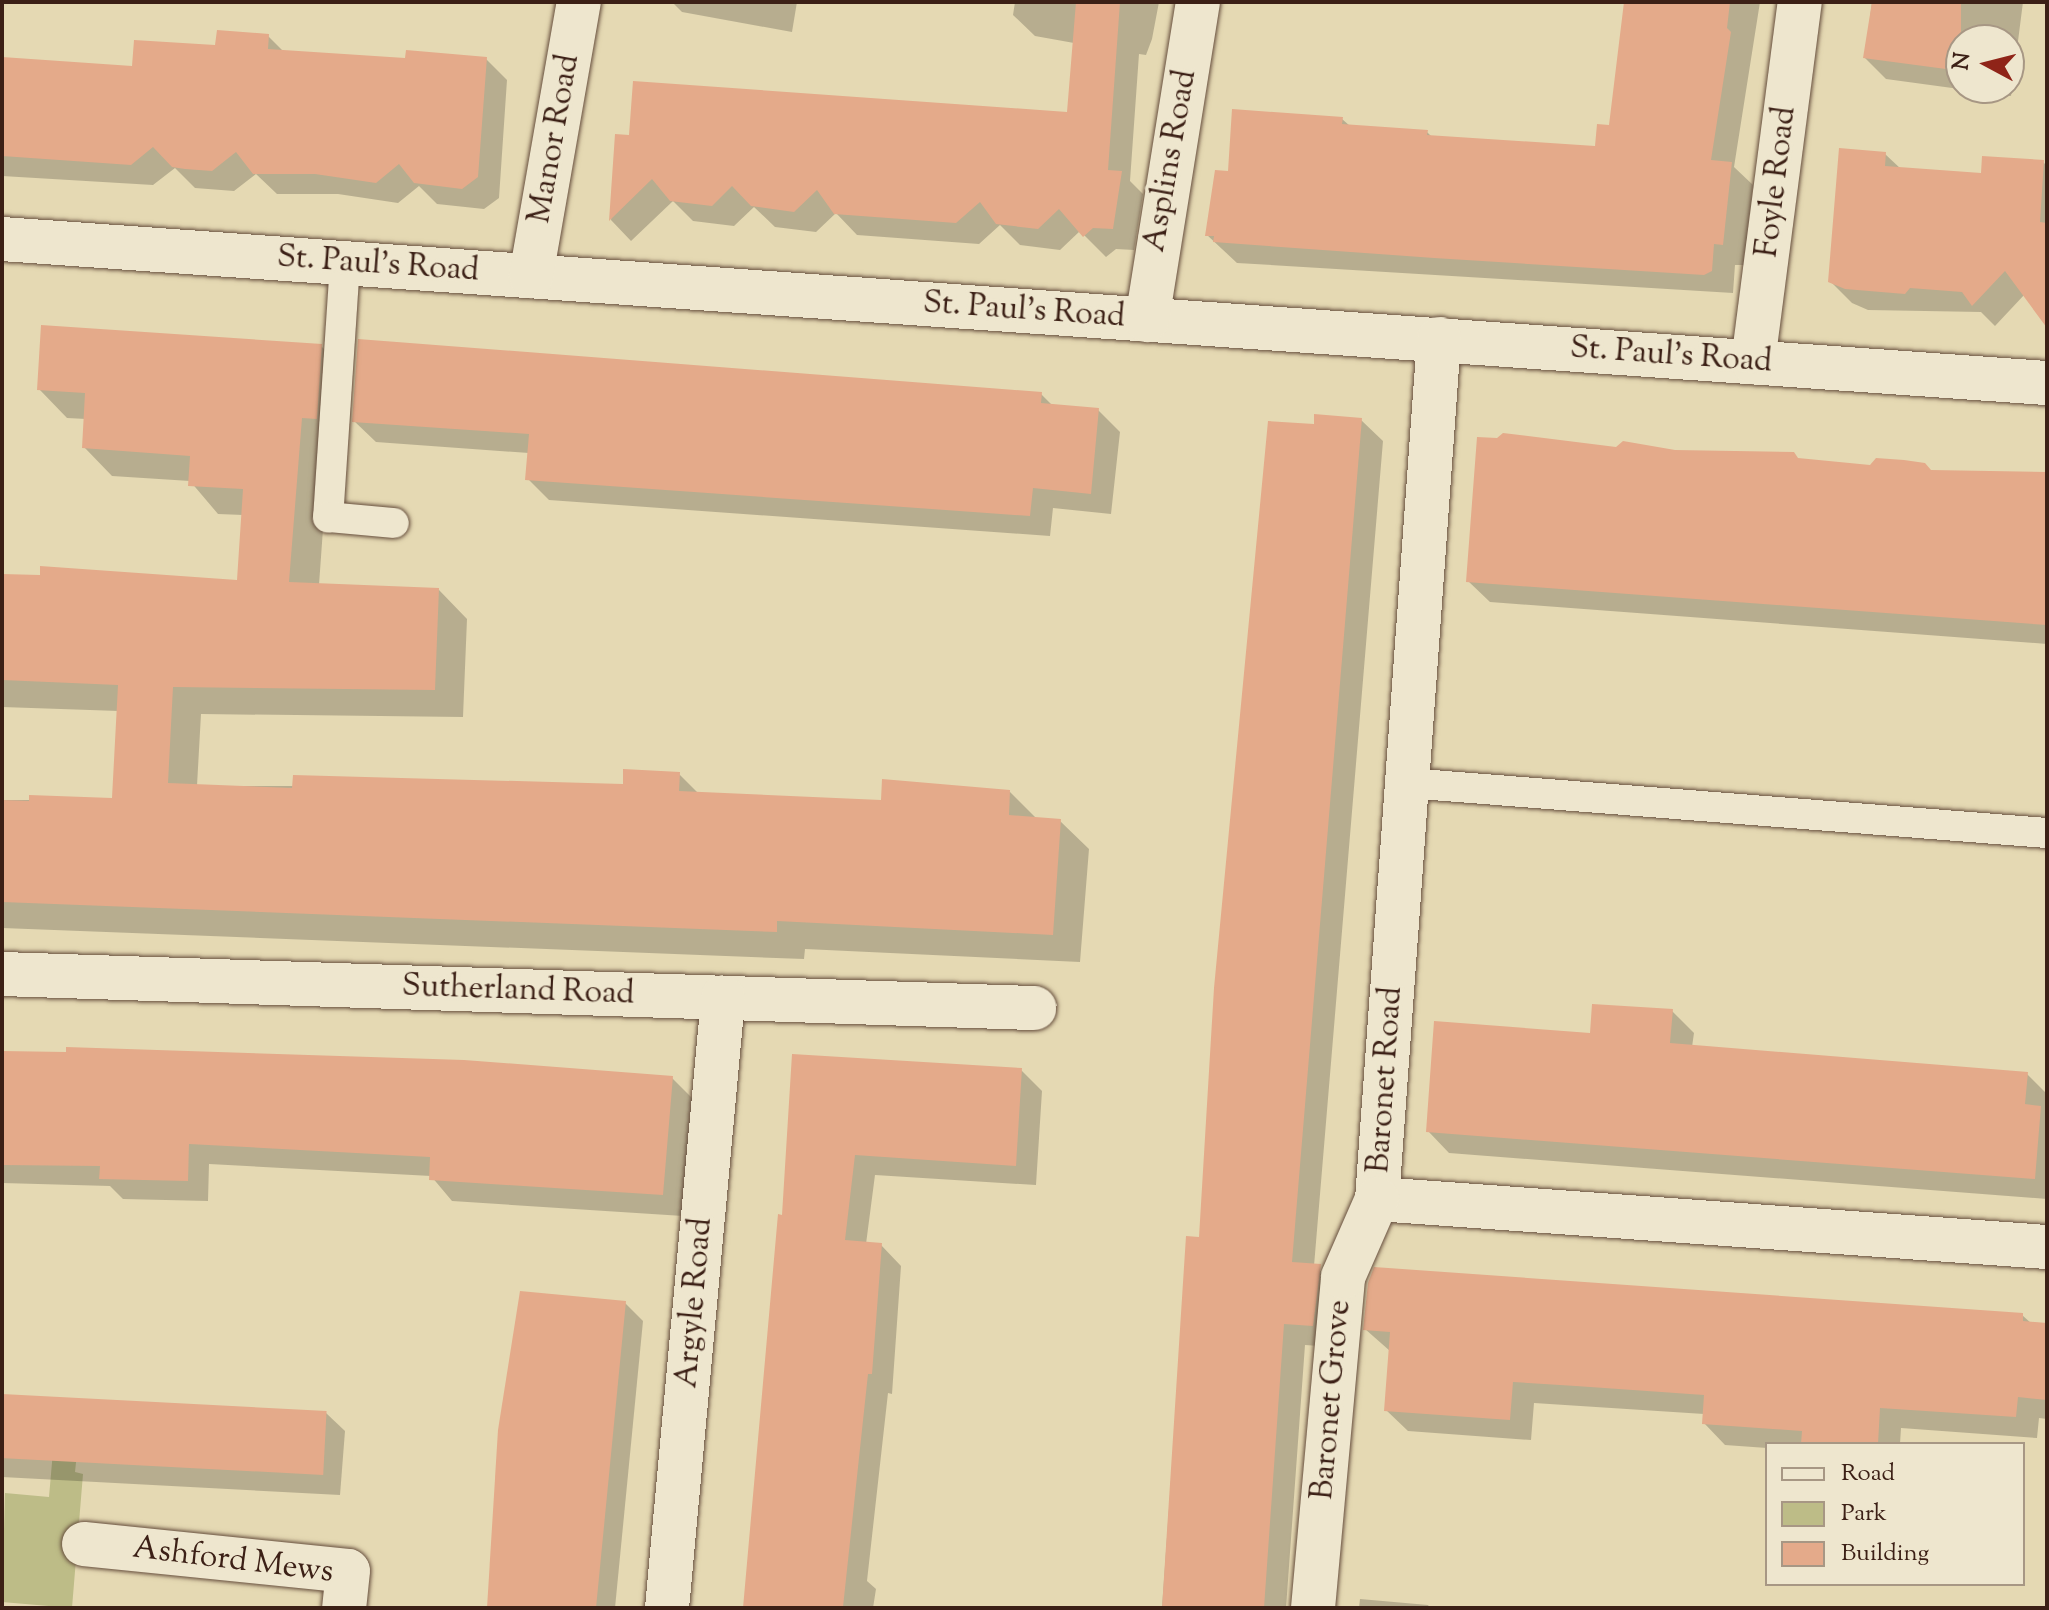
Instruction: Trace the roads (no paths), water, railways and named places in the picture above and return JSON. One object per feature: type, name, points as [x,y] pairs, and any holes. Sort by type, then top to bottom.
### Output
[{"type":"street","name":"Manor Road","points":[[531,276],[579,2]]},
{"type":"street","name":"Asplins Road","points":[[1147,320],[1198,2]]},
{"type":"street","name":"Foyle Road","points":[[1753,362],[1800,2]]},
{"type":"street","name":"St. Paul's Road","points":[[2,239],[2047,383]]},
{"type":"street","name":"Baronet Road","points":[[1439,339],[1377,1199],[2047,1247]]},
{"type":"street","name":"Sutherland Road","points":[[2,974],[1034,1008]]},
{"type":"street","name":"Argyle Road","points":[[667,1608],[723,998]]},
{"type":"street","name":"Baronet Grove","points":[[1313,1608],[1343,1277],[1377,1199]]},
{"type":"street","name":"Ashford Mews","points":[[84,1544],[348,1571],[344,1608]]},
{"type":"lane","points":[[345,263],[328,517],[394,523]]},
{"type":"lane","points":[[1407,783],[2047,833]]}]
